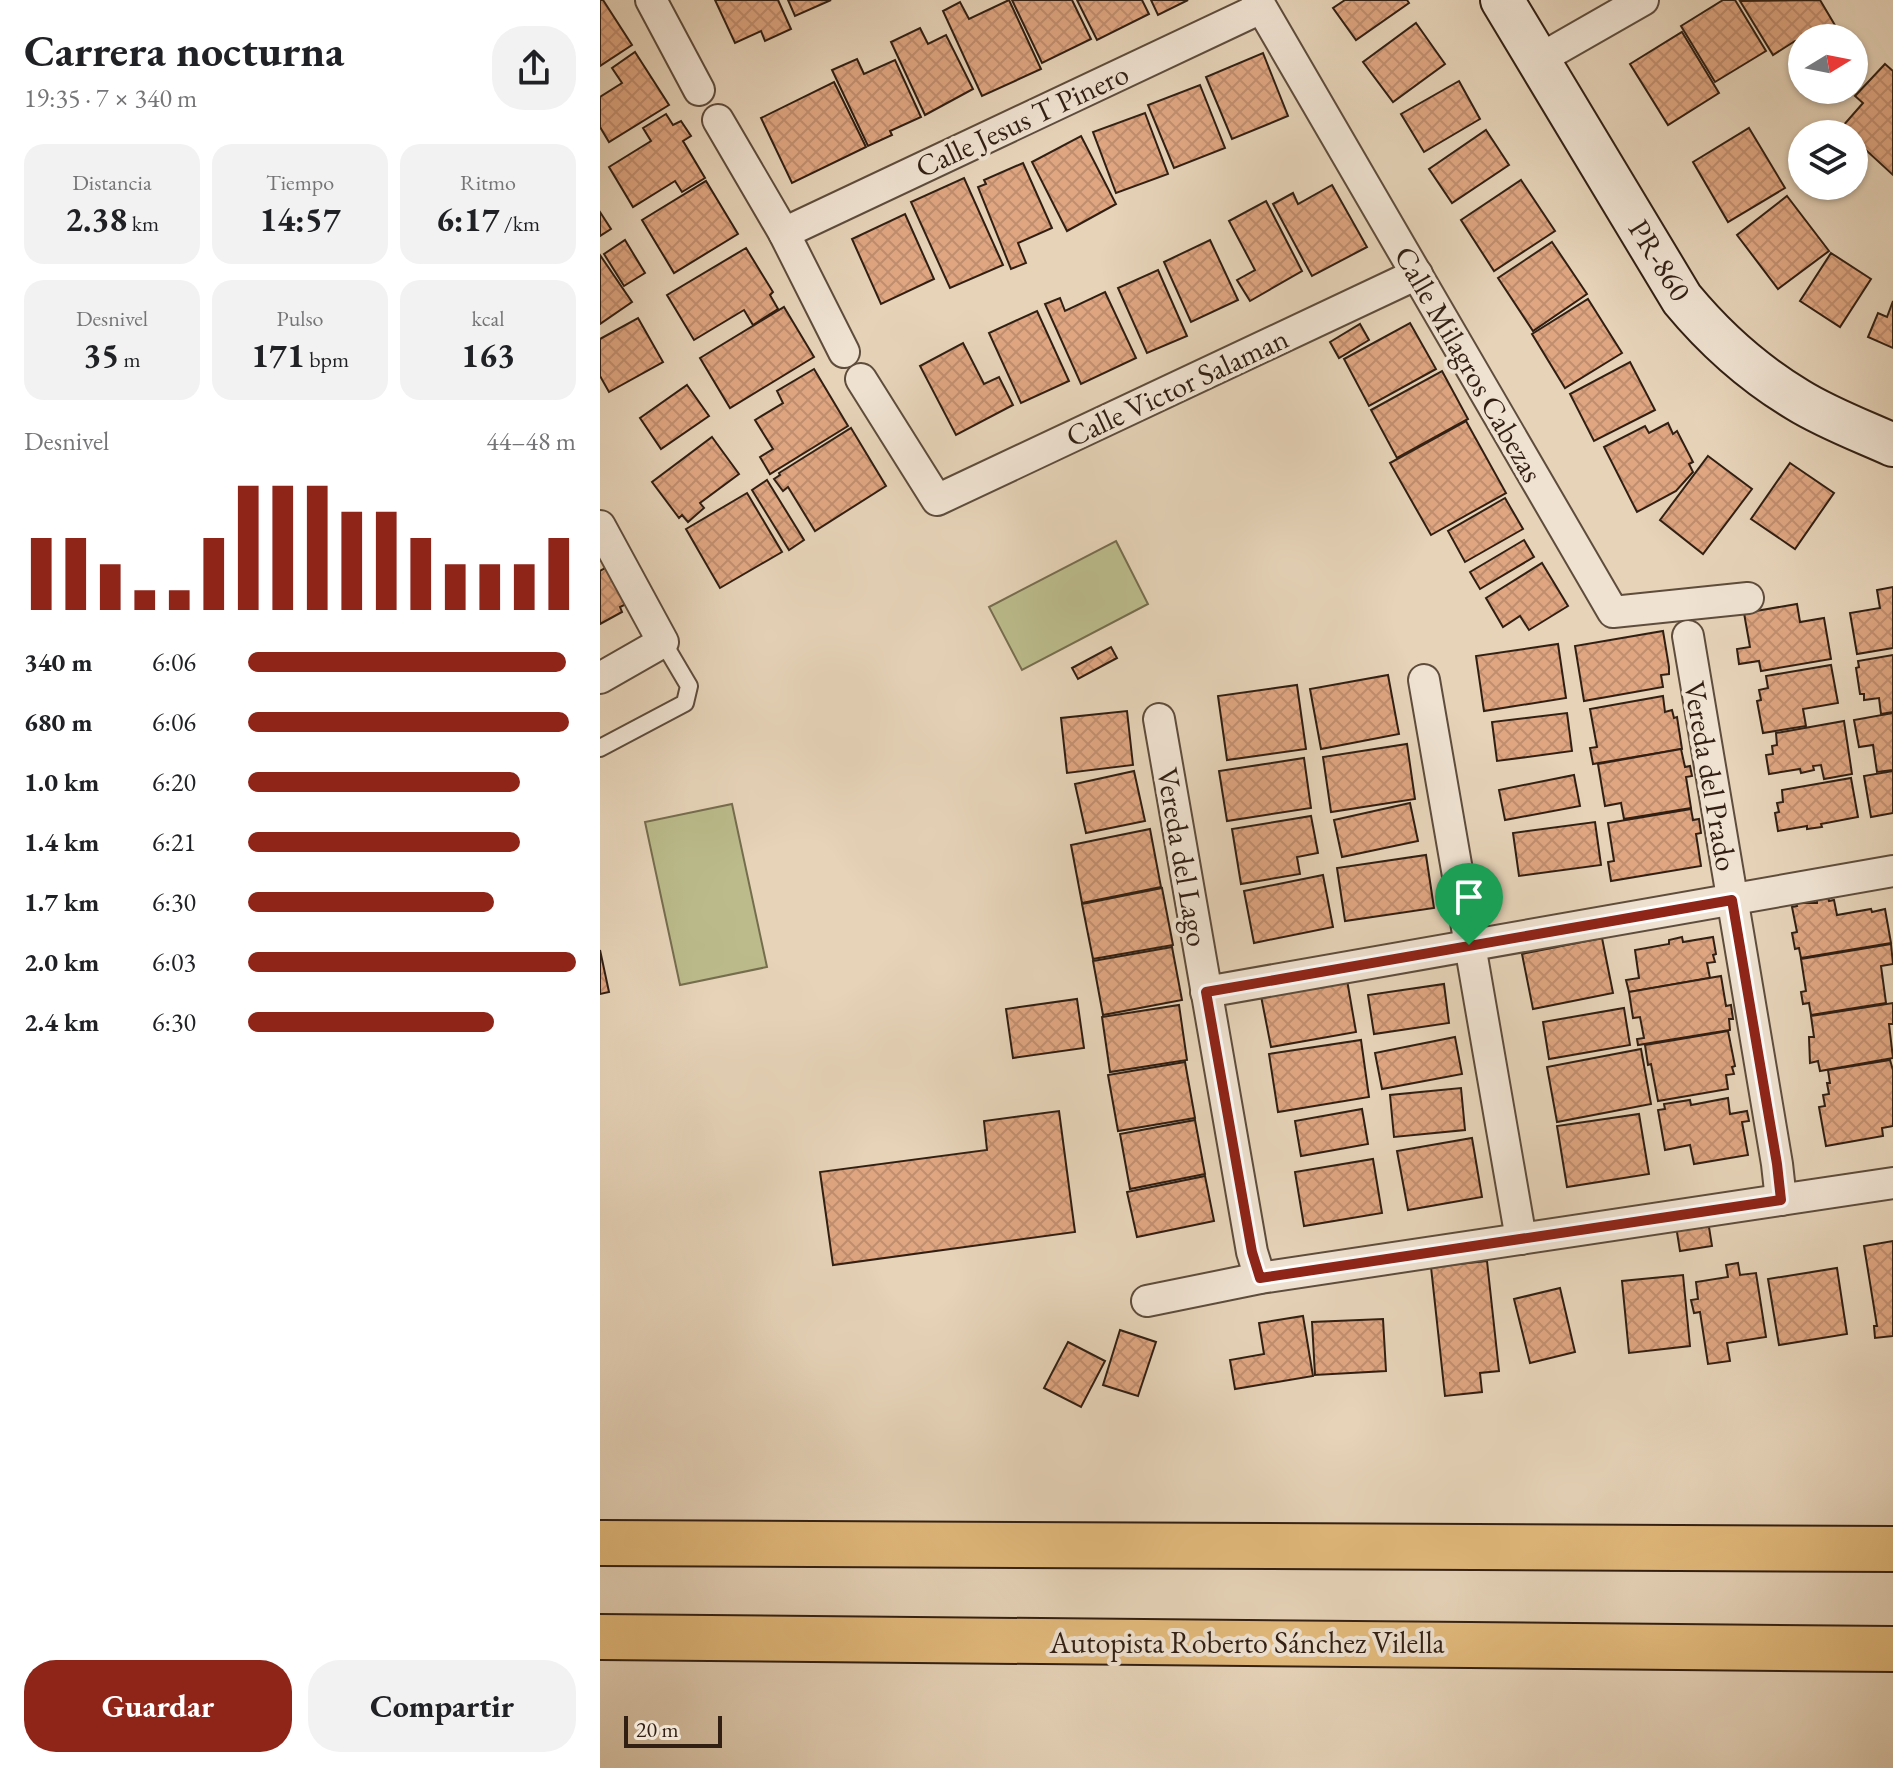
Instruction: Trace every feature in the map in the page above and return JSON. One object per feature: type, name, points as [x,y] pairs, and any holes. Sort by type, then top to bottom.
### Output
[{"type":"highway","points":[[600,1543],[1893,1549]]},
{"type":"highway","name":"Autopista Roberto Sánchez Vilella","points":[[600,1637],[1893,1649]]},
{"type":"street","points":[[651,0],[699,90]]},
{"type":"street","name":"PR-860","points":[[1502,0],[1682,299],[1712,334],[1739,359],[1799,401],[1893,445]]},
{"type":"street","points":[[1538,60],[1643,0]]},
{"type":"street","name":"Calle Jesus T Pinero","points":[[784,233],[1259,4]]},
{"type":"street","name":"Calle Milagros Cabezas","points":[[1259,4],[1613,612],[1748,598]]},
{"type":"street","points":[[718,120],[784,233],[844,352]]},
{"type":"street","name":"Calle Victor Salaman","points":[[861,379],[937,500],[1417,274]]},
{"type":"street","points":[[600,526],[663,642],[600,678]]},
{"type":"street","name":"Vereda del Prado","points":[[1688,636],[1781,1200]]},
{"type":"street","points":[[1424,680],[1521,1239]]},
{"type":"street","name":"Vereda del Lago","points":[[1159,719],[1252,1252],[1260,1278]]},
{"type":"street","points":[[1206,992],[1893,871]]},
{"type":"street","points":[[1147,1301],[1260,1278],[1893,1183]]},
{"type":"lane","points":[[600,748],[685,703],[689,686],[663,642]]},
{"type":"green space","points":[[1116,541],[1148,604],[1022,670],[989,607]]},
{"type":"green space","points":[[732,804],[767,967],[680,985],[645,822]]},
{"type":"building","points":[[600,0],[603,0],[632,45],[600,66]]},
{"type":"building","points":[[715,0],[778,0],[791,29],[765,41],[761,31],[735,43]]},
{"type":"building","points":[[788,0],[831,0],[795,16]]},
{"type":"building","points":[[1009,0],[1041,69],[982,96],[943,11],[960,2],[969,19]]},
{"type":"building","points":[[1012,0],[1072,0],[1091,39],[1042,63]]},
{"type":"building","points":[[1077,0],[1142,0],[1149,14],[1097,40]]},
{"type":"building","points":[[1151,0],[1188,0],[1158,15]]},
{"type":"building","points":[[1345,0],[1407,0],[1409,3],[1356,40],[1333,8]]},
{"type":"building","points":[[1723,0],[1735,0],[1766,51],[1715,82],[1681,26]]},
{"type":"building","points":[[1820,0],[1834,24],[1788,24],[1788,45],[1773,55],[1740,1]]},
{"type":"building","points":[[1416,23],[1445,64],[1393,102],[1363,62]]},
{"type":"building","points":[[920,28],[928,44],[946,35],[973,89],[925,115],[891,42]]},
{"type":"building","points":[[1682,32],[1719,93],[1668,125],[1630,64]]},
{"type":"building","points":[[635,52],[669,105],[609,142],[600,127],[600,97],[622,83],[612,68]]},
{"type":"building","points":[[1263,53],[1288,116],[1232,139],[1206,77]]},
{"type":"building","points":[[857,59],[864,74],[895,60],[921,117],[890,131],[892,135],[868,146],[832,70]]},
{"type":"building","points":[[1885,64],[1893,71],[1893,175],[1868,152],[1868,120],[1848,120],[1862,104],[1868,104],[1868,82]]},
{"type":"building","points":[[1459,81],[1480,119],[1424,152],[1401,114]]},
{"type":"building","points":[[834,82],[866,147],[792,183],[761,118]]},
{"type":"building","points":[[1200,85],[1225,148],[1174,168],[1148,105]]},
{"type":"building","points":[[1145,113],[1168,174],[1116,193],[1093,132]]},
{"type":"building","points":[[666,114],[673,125],[681,121],[691,136],[683,141],[705,178],[682,192],[675,181],[633,207],[609,167],[651,141],[643,128]]},
{"type":"building","points":[[1749,128],[1785,188],[1728,222],[1693,162]]},
{"type":"building","points":[[1486,130],[1509,165],[1452,203],[1429,169]]},
{"type":"building","points":[[1081,136],[1116,204],[1067,231],[1032,162]]},
{"type":"building","points":[[1023,163],[1052,228],[1018,243],[1026,263],[1011,269],[978,187],[986,184],[984,180]]},
{"type":"building","points":[[964,178],[1003,265],[950,288],[911,202]]},
{"type":"building","points":[[1521,180],[1555,231],[1494,271],[1461,220]]},
{"type":"building","points":[[706,181],[738,234],[674,273],[642,220]]},
{"type":"building","points":[[1332,185],[1367,247],[1312,276],[1273,204],[1293,193],[1298,204]]},
{"type":"building","points":[[1787,196],[1829,251],[1778,289],[1737,235]]},
{"type":"building","points":[[1266,201],[1302,271],[1250,301],[1237,280],[1255,270],[1229,221]]},
{"type":"building","points":[[600,212],[611,229],[600,236]]},
{"type":"building","points":[[905,214],[934,279],[881,304],[852,239]]},
{"type":"building","points":[[625,240],[645,273],[624,286],[604,254]]},
{"type":"building","points":[[1210,240],[1238,300],[1191,322],[1164,262]]},
{"type":"building","points":[[1552,242],[1587,294],[1533,331],[1498,278]]},
{"type":"building","points":[[746,248],[773,292],[770,295],[778,309],[753,325],[744,310],[694,340],[667,295]]},
{"type":"building","points":[[1831,253],[1871,279],[1840,327],[1800,301]]},
{"type":"building","points":[[600,255],[632,302],[600,324]]},
{"type":"building","points":[[1158,270],[1187,336],[1147,353],[1118,288]]},
{"type":"building","points":[[1105,292],[1136,358],[1081,384],[1045,304],[1060,298],[1065,311]]},
{"type":"building","points":[[1588,299],[1622,353],[1565,388],[1532,334]]},
{"type":"building","points":[[1893,301],[1893,348],[1868,337],[1878,313],[1887,317]]},
{"type":"building","points":[[784,307],[814,357],[730,408],[700,358]]},
{"type":"building","points":[[1037,311],[1069,381],[1021,403],[989,333]]},
{"type":"building","points":[[638,318],[663,362],[609,392],[600,376],[600,339]]},
{"type":"building","points":[[1410,323],[1436,369],[1369,406],[1344,359]]},
{"type":"building","points":[[1360,324],[1369,340],[1339,358],[1330,342]]},
{"type":"building","points":[[963,343],[984,384],[999,377],[1013,405],[956,435],[920,366]]},
{"type":"building","points":[[1630,362],[1655,410],[1594,441],[1570,394]]},
{"type":"building","points":[[814,369],[848,426],[770,474],[760,457],[773,449],[755,420],[783,403],[777,391]]},
{"type":"building","points":[[1442,371],[1468,419],[1397,458],[1371,410]]},
{"type":"building","points":[[687,385],[709,416],[661,449],[640,418]]},
{"type":"building","points":[[1466,421],[1506,493],[1431,535],[1390,463]]},
{"type":"building","points":[[1668,423],[1673,434],[1677,431],[1693,462],[1689,464],[1693,472],[1676,491],[1637,512],[1604,447],[1645,426],[1649,433]]},
{"type":"building","points":[[851,428],[886,486],[815,531],[788,487],[783,491],[774,479]]},
{"type":"building","points":[[712,437],[739,474],[700,503],[704,508],[688,522],[682,515],[679,518],[652,482]]},
{"type":"building","points":[[1708,456],[1752,489],[1703,554],[1660,520]]},
{"type":"building","points":[[1790,463],[1834,493],[1795,549],[1751,519]]},
{"type":"building","points":[[767,480],[804,540],[789,550],[752,490]]},
{"type":"building","points":[[747,493],[782,552],[720,588],[686,529]]},
{"type":"building","points":[[1505,498],[1523,529],[1465,562],[1448,531]]},
{"type":"building","points":[[1524,540],[1534,557],[1480,589],[1470,572]]},
{"type":"building","points":[[1542,563],[1568,606],[1529,630],[1520,616],[1503,627],[1486,598]]},
{"type":"building","points":[[609,566],[628,603],[620,607],[622,612],[600,624],[600,571]]},
{"type":"building","points":[[1893,587],[1893,648],[1857,654],[1850,613],[1880,608],[1877,590]]},
{"type":"building","points":[[1797,604],[1800,622],[1824,618],[1831,659],[1761,671],[1759,661],[1739,664],[1737,649],[1750,647],[1744,613]]},
{"type":"building","points":[[1663,631],[1669,674],[1661,675],[1663,687],[1584,701],[1575,646]]},
{"type":"building","points":[[1558,644],[1566,698],[1484,711],[1476,656]]},
{"type":"building","points":[[1111,647],[1117,658],[1078,679],[1072,668]]},
{"type":"building","points":[[1893,655],[1893,712],[1881,714],[1879,698],[1864,700],[1864,694],[1860,694],[1856,668],[1859,667],[1858,661]]},
{"type":"building","points":[[1831,665],[1838,703],[1803,709],[1806,726],[1763,733],[1757,701],[1761,700],[1759,690],[1768,688],[1766,676]]},
{"type":"building","points":[[1388,675],[1399,734],[1321,749],[1310,689]]},
{"type":"building","points":[[1297,685],[1306,749],[1227,760],[1218,696]]},
{"type":"building","points":[[1663,696],[1665,712],[1672,710],[1674,718],[1677,717],[1682,749],[1593,764],[1590,748],[1597,747],[1590,709]]},
{"type":"building","points":[[1127,711],[1133,765],[1067,773],[1061,718]]},
{"type":"building","points":[[1567,713],[1572,751],[1497,761],[1492,722]]},
{"type":"building","points":[[1893,713],[1893,770],[1877,772],[1873,745],[1859,747],[1854,720]]},
{"type":"building","points":[[1844,721],[1852,774],[1824,779],[1821,765],[1801,773],[1800,769],[1769,774],[1766,755],[1773,754],[1772,746],[1777,745],[1776,733]]},
{"type":"building","points":[[1407,744],[1415,799],[1331,812],[1323,757]]},
{"type":"building","points":[[1681,749],[1685,767],[1690,766],[1692,776],[1686,777],[1691,808],[1624,819],[1621,803],[1605,806],[1598,764]]},
{"type":"building","points":[[1304,758],[1311,808],[1227,821],[1219,771]]},
{"type":"building","points":[[1134,771],[1145,821],[1086,833],[1075,784]]},
{"type":"building","points":[[1893,771],[1893,813],[1871,817],[1864,776]]},
{"type":"building","points":[[1574,775],[1580,806],[1505,820],[1499,790]]},
{"type":"building","points":[[1851,778],[1858,817],[1821,824],[1822,827],[1778,831],[1775,813],[1779,812],[1777,803],[1783,802],[1782,790]]},
{"type":"building","points":[[1410,803],[1418,841],[1342,857],[1334,820]]},
{"type":"building","points":[[1691,809],[1693,820],[1699,819],[1701,833],[1696,834],[1701,866],[1611,881],[1608,862],[1614,861],[1608,823]]},
{"type":"building","points":[[1311,816],[1318,853],[1297,857],[1300,874],[1241,884],[1232,829]]},
{"type":"building","points":[[1595,822],[1601,865],[1519,876],[1513,833]]},
{"type":"building","points":[[1150,829],[1161,887],[1082,903],[1071,845]]},
{"type":"building","points":[[1426,855],[1434,908],[1345,921],[1337,868]]},
{"type":"building","points":[[1323,875],[1333,927],[1254,943],[1244,891]]},
{"type":"building","points":[[1162,888],[1173,945],[1093,959],[1082,904]]},
{"type":"building","points":[[1828,897],[1829,901],[1834,900],[1837,915],[1885,909],[1891,943],[1801,958],[1799,948],[1795,949],[1792,933],[1797,932],[1792,907],[1797,906],[1796,903],[1817,903],[1817,899]]},
{"type":"building","points":[[1682,937],[1683,942],[1713,937],[1716,954],[1713,955],[1715,962],[1707,963],[1710,978],[1629,992],[1626,980],[1639,978],[1635,950],[1669,944],[1669,940]]},
{"type":"building","points":[[1602,938],[1613,993],[1533,1009],[1522,954]]},
{"type":"building","points":[[1891,944],[1893,964],[1881,966],[1886,1003],[1811,1015],[1809,1003],[1803,1004],[1801,992],[1806,991],[1801,959]]},
{"type":"building","points":[[1172,947],[1182,1000],[1103,1015],[1093,961]]},
{"type":"building","points":[[600,950],[609,992],[600,994]]},
{"type":"building","points":[[1721,976],[1726,1006],[1731,1005],[1733,1019],[1729,1019],[1730,1030],[1638,1045],[1637,1039],[1644,1038],[1640,1017],[1633,1018],[1629,992]]},
{"type":"building","points":[[1347,980],[1356,1032],[1271,1047],[1261,996]]},
{"type":"building","points":[[1444,984],[1449,1023],[1374,1034],[1368,995]]},
{"type":"building","points":[[1077,999],[1084,1048],[1013,1058],[1006,1009]]},
{"type":"building","points":[[1893,1003],[1893,1024],[1889,1024],[1893,1058],[1820,1071],[1818,1061],[1810,1063],[1809,1037],[1814,1037],[1811,1016]]},
{"type":"building","points":[[1179,1005],[1187,1060],[1110,1072],[1102,1017]]},
{"type":"building","points":[[1624,1008],[1630,1045],[1549,1059],[1543,1022]]},
{"type":"building","points":[[1728,1031],[1735,1066],[1732,1067],[1734,1074],[1726,1075],[1728,1089],[1658,1101],[1645,1045]]},
{"type":"building","points":[[1455,1037],[1462,1074],[1382,1089],[1375,1053]]},
{"type":"building","points":[[1361,1040],[1369,1097],[1278,1112],[1269,1054]]},
{"type":"building","points":[[1641,1049],[1651,1104],[1557,1122],[1547,1067]]},
{"type":"building","points":[[1890,1060],[1893,1070],[1893,1126],[1882,1128],[1883,1136],[1826,1146],[1819,1107],[1825,1106],[1823,1095],[1829,1094],[1828,1070]]},
{"type":"building","points":[[1185,1062],[1195,1118],[1118,1131],[1108,1075]]},
{"type":"building","points":[[1461,1088],[1465,1130],[1394,1137],[1390,1095]]},
{"type":"building","points":[[1728,1098],[1730,1114],[1747,1111],[1749,1121],[1742,1122],[1748,1155],[1694,1164],[1690,1145],[1665,1150],[1658,1110],[1665,1109],[1664,1104],[1690,1100],[1691,1105]]},
{"type":"building","points":[[1362,1109],[1368,1144],[1301,1156],[1295,1121]]},
{"type":"building","points":[[1059,1111],[1075,1232],[833,1265],[820,1172],[987,1150],[984,1121]]},
{"type":"building","points":[[1639,1114],[1649,1174],[1567,1187],[1557,1126]]},
{"type":"building","points":[[1195,1120],[1205,1174],[1130,1189],[1120,1134]]},
{"type":"building","points":[[1472,1138],[1482,1197],[1408,1210],[1397,1151]]},
{"type":"building","points":[[1373,1159],[1382,1213],[1304,1226],[1295,1172]]},
{"type":"building","points":[[1205,1176],[1214,1221],[1137,1237],[1127,1192]]},
{"type":"building","points":[[1708,1221],[1712,1246],[1680,1251],[1676,1226]]},
{"type":"building","points":[[1893,1241],[1893,1336],[1875,1338],[1874,1326],[1877,1326],[1864,1246]]},
{"type":"building","points":[[1487,1261],[1499,1371],[1480,1373],[1482,1392],[1445,1396],[1431,1267]]},
{"type":"building","points":[[1738,1263],[1740,1275],[1756,1273],[1766,1337],[1727,1343],[1730,1361],[1708,1364],[1700,1312],[1694,1313],[1691,1300],[1698,1299],[1696,1282],[1728,1277],[1726,1265]]},
{"type":"building","points":[[1837,1268],[1847,1334],[1779,1345],[1768,1279]]},
{"type":"building","points":[[1683,1275],[1690,1346],[1629,1353],[1622,1281]]},
{"type":"building","points":[[1560,1288],[1575,1352],[1530,1363],[1514,1299]]},
{"type":"building","points":[[1303,1316],[1313,1376],[1235,1389],[1230,1360],[1264,1354],[1259,1323]]},
{"type":"building","points":[[1383,1319],[1386,1371],[1315,1375],[1312,1322]]},
{"type":"building","points":[[1120,1330],[1156,1342],[1138,1396],[1103,1385]]},
{"type":"building","points":[[1068,1342],[1105,1361],[1081,1407],[1044,1388]]},
{"type":"route","points":[[1732,900],[1781,1200],[1260,1278],[1252,1252],[1206,992],[1469,945],[1732,900]]}]
